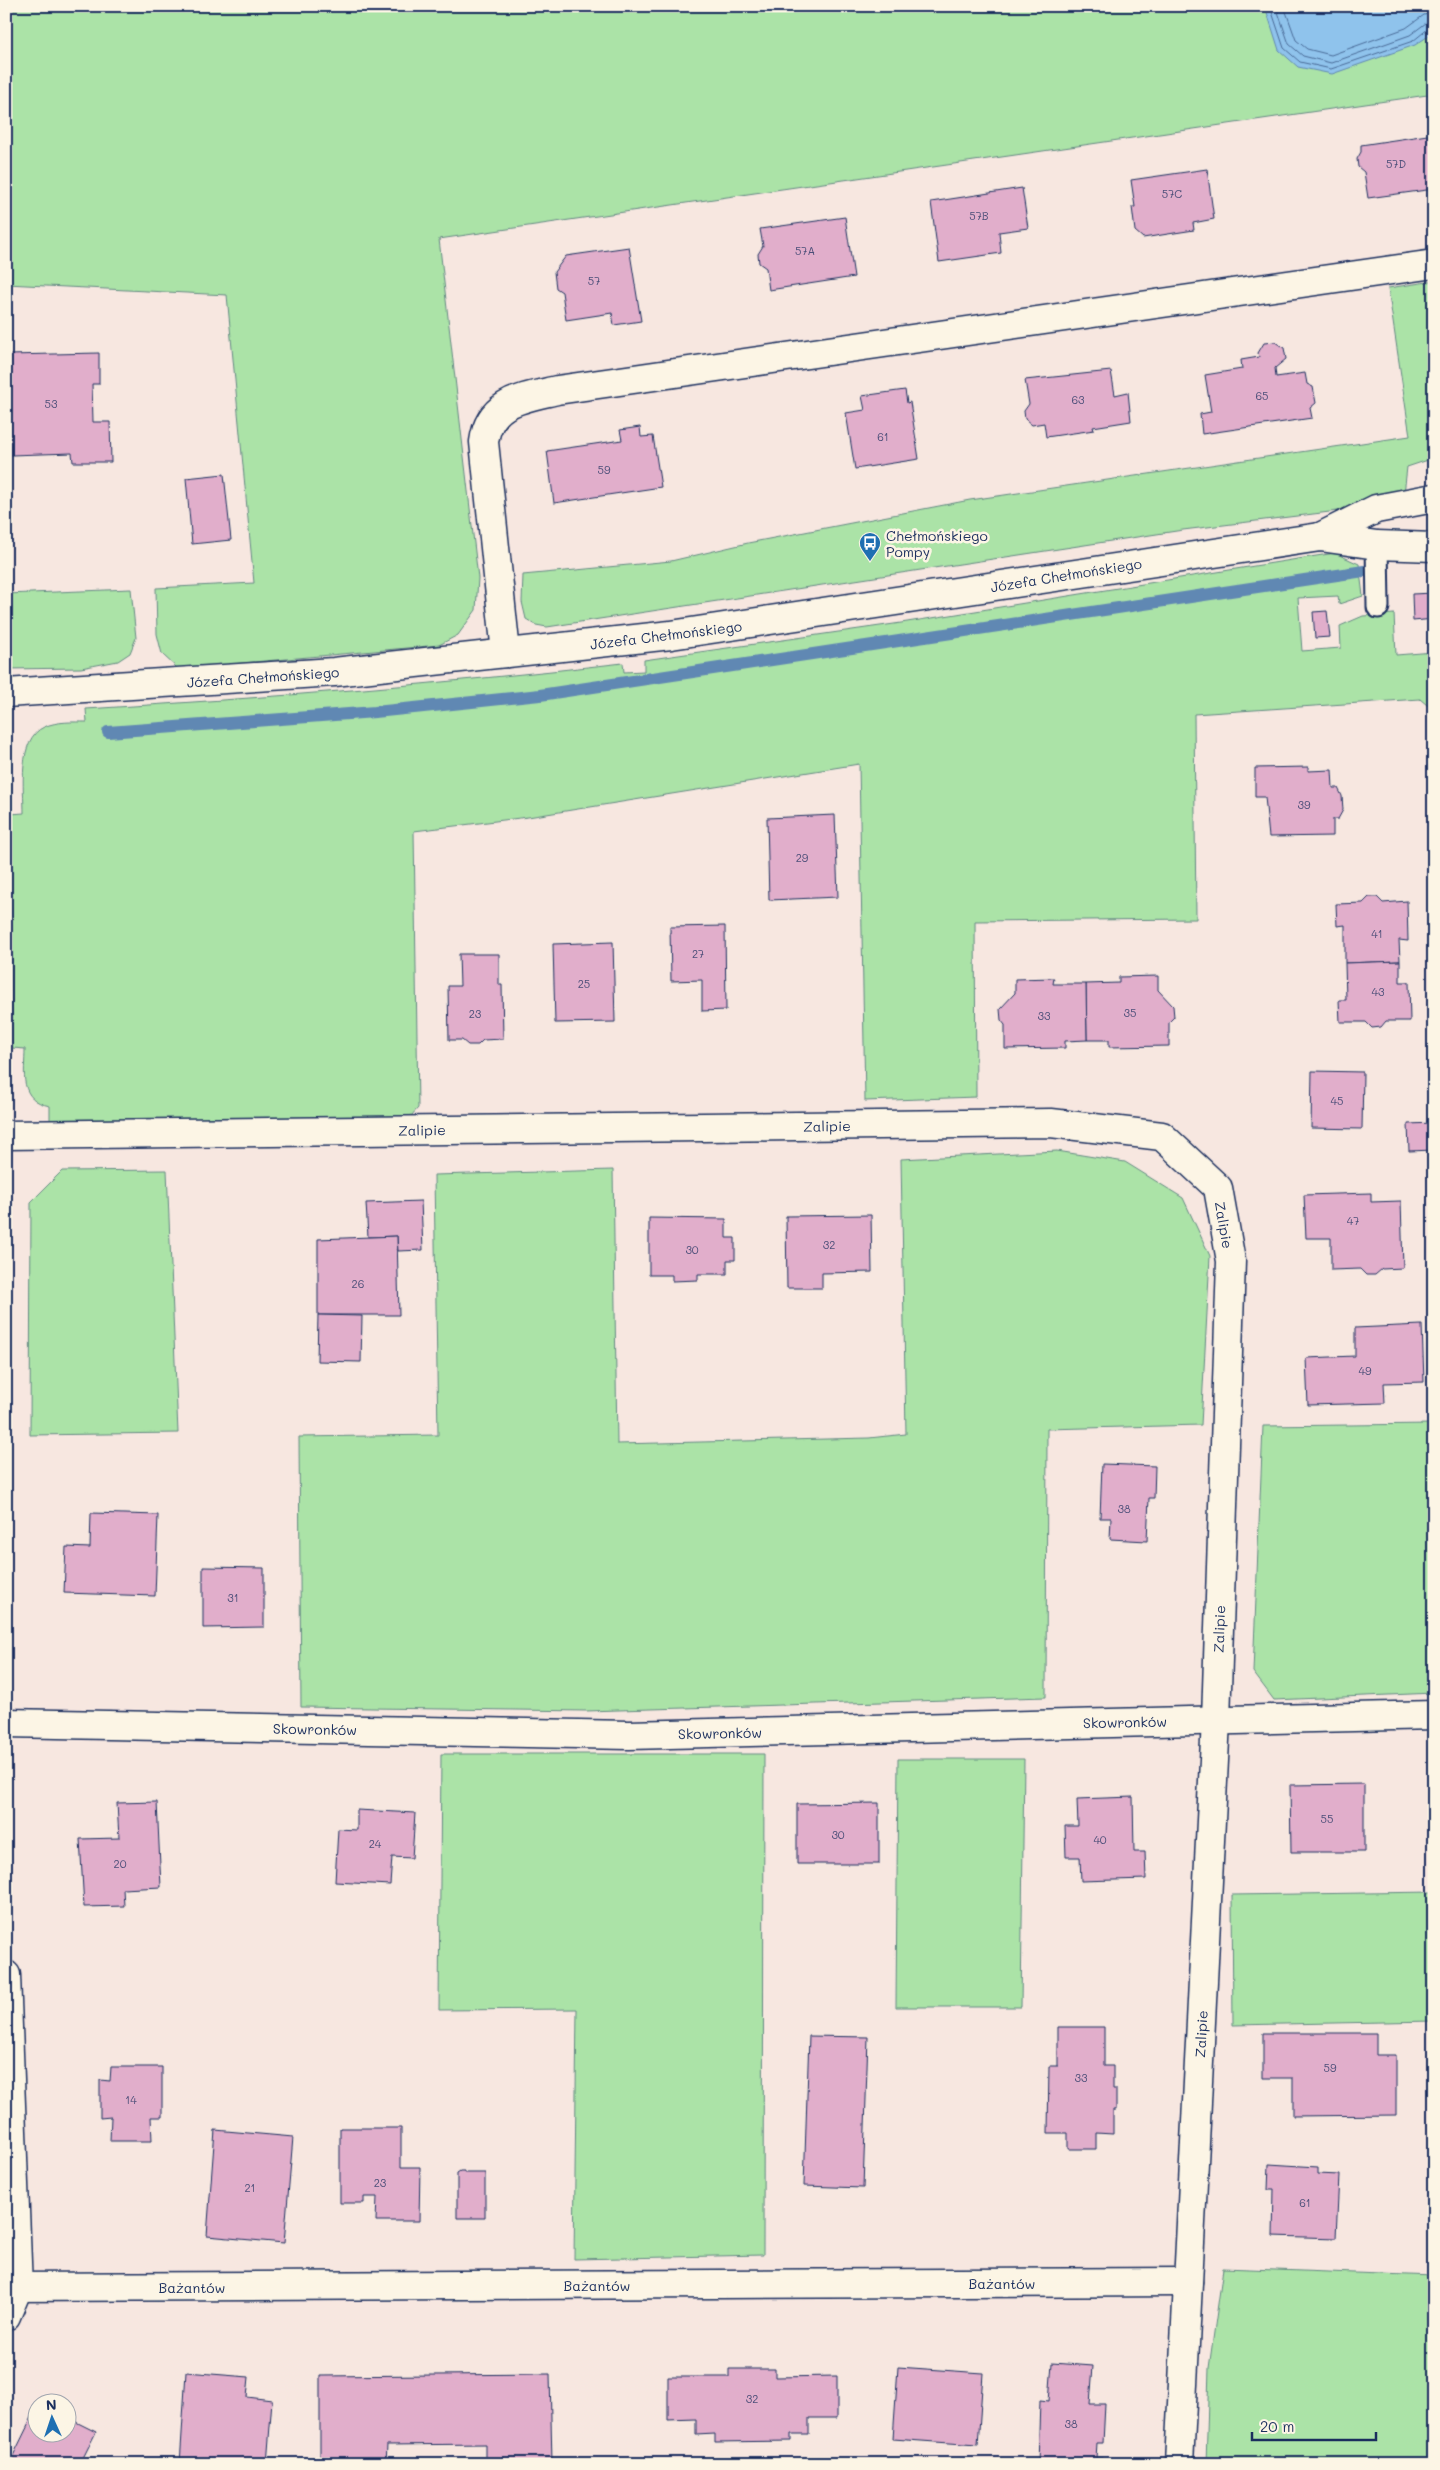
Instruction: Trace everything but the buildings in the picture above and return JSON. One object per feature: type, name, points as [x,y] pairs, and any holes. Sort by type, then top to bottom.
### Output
[{"type":"street","points":[[506,653],[484,442],[486,428],[494,415],[517,400],[557,390],[1434,264]]},
{"type":"street","name":"Józefa Chełmońskiego","points":[[1320,537],[1376,509],[1434,498]]},
{"type":"street","name":"Józefa Chełmońskiego","points":[[6,693],[334,672],[671,635],[792,619],[1158,560],[1320,537],[1377,545],[1434,547]]},
{"type":"street","name":"Zalipie","points":[[6,1135],[1051,1123],[1162,1136],[1218,1188],[1231,1262],[1216,1720],[1179,2464]]},
{"type":"street","name":"Skowronków","points":[[6,1724],[629,1735],[1434,1715]]},
{"type":"street","points":[[6,1974],[12,2288],[6,2316]]},
{"type":"street","name":"Bażantów","points":[[12,2288],[1188,2282]]},
{"type":"lane","points":[[1377,545],[1378,607]]},
{"type":"green space","points":[[6,6],[1434,6],[1434,94],[439,239],[478,578],[476,610],[458,635],[439,645],[178,669],[162,654],[157,634],[156,588],[254,583],[227,295],[6,284]]},
{"type":"green space","points":[[1434,281],[1434,452],[1428,460],[1407,467],[1403,503],[1183,530],[547,627],[536,625],[526,619],[522,602],[523,575],[671,561],[748,543],[970,500],[1410,436],[1388,288]]},
{"type":"green space","points":[[1335,553],[1359,564],[1363,596],[1339,604],[1338,596],[1298,598],[1302,651],[1341,648],[1340,626],[1363,616],[1394,614],[1396,655],[1434,652],[1434,711],[1420,699],[1194,714],[1196,919],[975,921],[976,1097],[865,1101],[859,764],[528,817],[414,831],[418,1108],[403,1125],[50,1120],[50,1106],[40,1103],[28,1092],[24,1076],[25,1049],[12,1048],[10,814],[24,813],[24,766],[29,742],[35,733],[44,727],[54,724],[87,722],[86,709],[355,690],[623,663],[624,672],[644,671],[644,660],[901,623]]},
{"type":"green space","points":[[131,589],[136,638],[130,653],[118,661],[81,668],[6,669],[6,594]]},
{"type":"green space","points":[[1057,1151],[1125,1162],[1183,1198],[1210,1256],[1201,1425],[1047,1429],[1046,1697],[586,1711],[301,1707],[299,1437],[438,1435],[434,1175],[613,1170],[617,1444],[869,1438],[906,1434],[901,1159]]},
{"type":"green space","points":[[167,1170],[178,1433],[30,1435],[31,1202],[62,1171]]},
{"type":"green space","points":[[1434,1424],[1434,1693],[1274,1700],[1253,1672],[1263,1426]]},
{"type":"green space","points":[[441,1754],[764,1754],[763,2255],[574,2259],[577,2009],[439,2010]]},
{"type":"green space","points":[[898,1759],[1024,1759],[1021,2007],[896,2007]]},
{"type":"green space","points":[[1434,1892],[1434,2021],[1233,2025],[1232,1895]]},
{"type":"green space","points":[[1223,2268],[1434,2276],[1434,2464],[1206,2464],[1209,2368]]},
{"type":"water","points":[[1265,6],[1434,6],[1434,29],[1430,35],[1415,45],[1332,74],[1298,67],[1279,50]]},
{"type":"waterway","points":[[108,732],[375,712],[540,695],[1364,571]]},
{"type":"place","name":"Chełmońskiego Pompy","points":[[870,562]]}]
